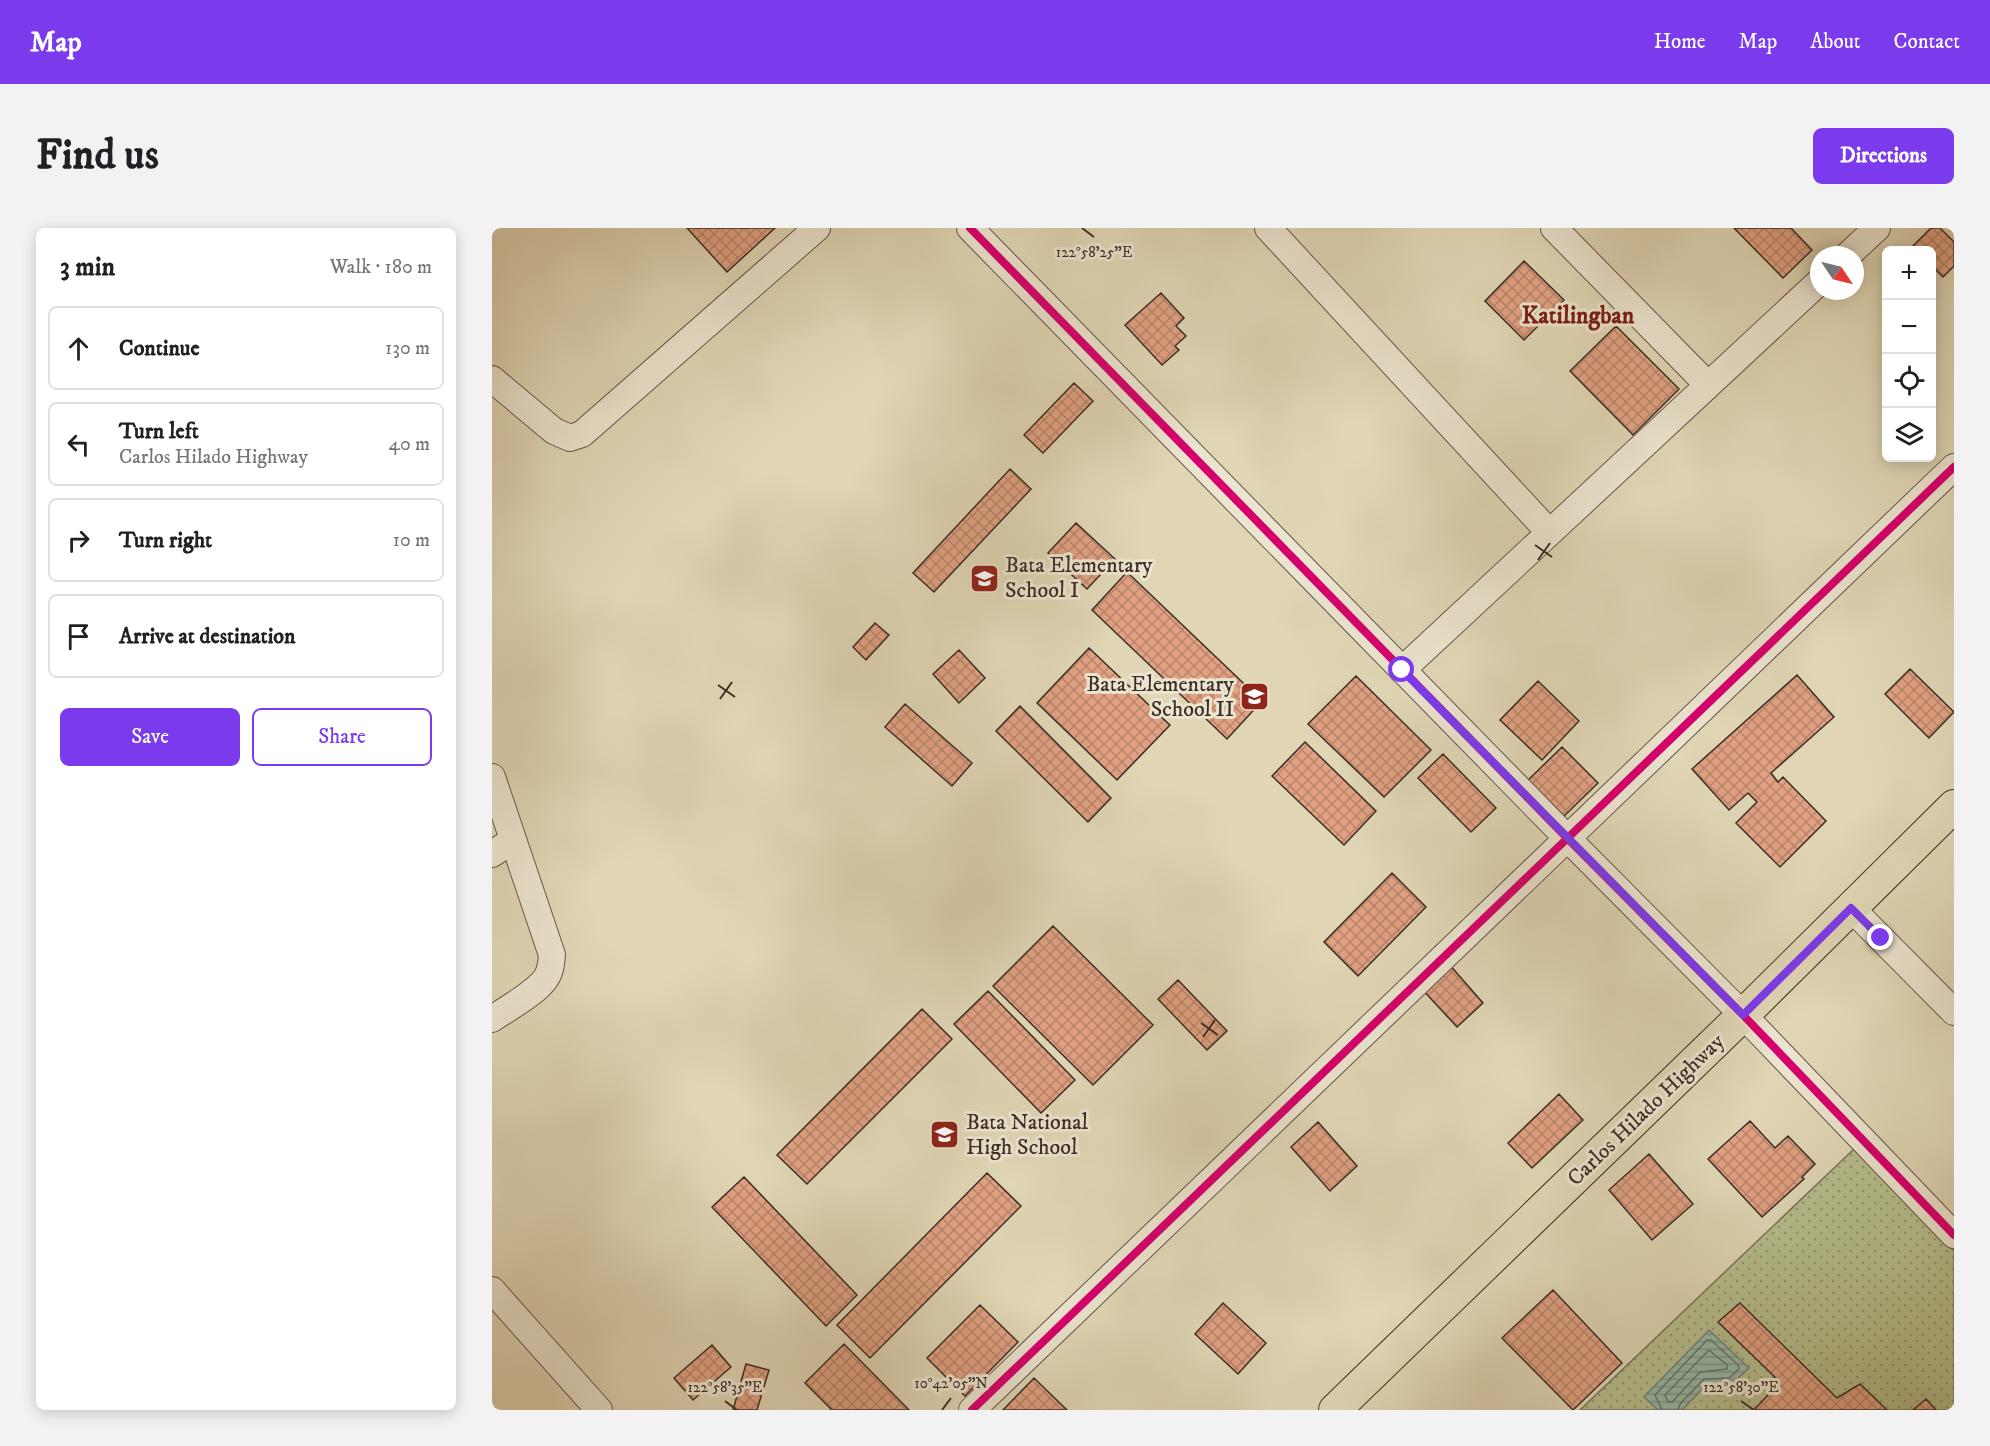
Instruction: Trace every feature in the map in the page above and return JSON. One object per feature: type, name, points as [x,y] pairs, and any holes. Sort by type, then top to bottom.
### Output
[{"type":"main road","name":"Carlos Hilado Highway","points":[[1335,1410],[1743,1015],[1954,806]]},
{"type":"street","points":[[492,380],[554,431],[570,438],[582,434],[817,228]]},
{"type":"street","points":[[970,228],[1743,1015],[1954,1235]]},
{"type":"street","points":[[1268,228],[1549,532]]},
{"type":"street","points":[[1554,228],[1708,385]]},
{"type":"street","points":[[1402,670],[1810,290]]},
{"type":"street","points":[[972,1410],[1954,467]]},
{"type":"street","points":[[492,777],[502,847],[548,940],[552,955],[551,968],[546,978],[492,1019]]},
{"type":"street","points":[[1851,908],[1954,1012]]},
{"type":"street","points":[[492,1290],[599,1410]]},
{"type":"green space","points":[[1855,1148],[1954,1251],[1954,1410],[1580,1410]]},
{"type":"water","points":[[1709,1330],[1749,1368],[1732,1384],[1708,1383],[1682,1410],[1658,1410],[1644,1397]]},
{"type":"building","points":[[687,228],[775,228],[727,272]]},
{"type":"building","points":[[1734,228],[1791,228],[1810,248],[1810,252],[1783,278]]},
{"type":"building","points":[[1931,228],[1940,228],[1954,242],[1954,266],[1943,277],[1936,270],[1936,246],[1913,246]]},
{"type":"building","points":[[1524,261],[1564,300],[1524,340],[1485,301]]},
{"type":"building","points":[[1161,293],[1184,318],[1176,326],[1186,336],[1175,346],[1179,350],[1162,365],[1125,325]]},
{"type":"building","points":[[1616,326],[1679,389],[1633,435],[1570,371]]},
{"type":"building","points":[[1074,383],[1093,401],[1043,453],[1024,435]]},
{"type":"building","points":[[1010,469],[1031,489],[934,592],[913,573]]},
{"type":"building","points":[[1076,523],[1115,559],[1087,589],[1048,553]]},
{"type":"building","points":[[1127,572],[1262,701],[1227,739],[1092,610]]},
{"type":"building","points":[[875,623],[889,635],[866,660],[853,647]]},
{"type":"building","points":[[1089,648],[1170,725],[1117,780],[1037,703]]},
{"type":"building","points":[[959,650],[985,678],[959,703],[933,674]]},
{"type":"building","points":[[1910,669],[1954,712],[1929,738],[1885,694]]},
{"type":"building","points":[[1797,675],[1834,717],[1771,773],[1778,782],[1783,777],[1826,821],[1780,867],[1736,823],[1757,802],[1748,793],[1729,810],[1692,769]]},
{"type":"building","points":[[1356,676],[1431,750],[1384,797],[1308,724]]},
{"type":"building","points":[[1538,681],[1579,721],[1542,760],[1500,720]]},
{"type":"building","points":[[905,704],[972,763],[952,786],[885,727]]},
{"type":"building","points":[[1020,706],[1111,798],[1088,822],[996,731]]},
{"type":"building","points":[[1305,742],[1376,811],[1344,845],[1272,776]]},
{"type":"building","points":[[1562,747],[1598,783],[1561,819],[1525,783]]},
{"type":"building","points":[[1443,754],[1496,808],[1471,832],[1418,778]]},
{"type":"building","points":[[1392,873],[1426,907],[1358,976],[1324,942]]},
{"type":"building","points":[[1053,926],[1153,1025],[1093,1085],[993,986]]},
{"type":"building","points":[[1448,963],[1483,1003],[1457,1027],[1421,988]]},
{"type":"building","points":[[1178,980],[1227,1031],[1207,1050],[1158,999]]},
{"type":"building","points":[[988,991],[1075,1080],[1041,1113],[954,1024]]},
{"type":"building","points":[[922,1009],[952,1039],[807,1184],[777,1155]]},
{"type":"building","points":[[1559,1094],[1583,1120],[1532,1168],[1508,1143]]},
{"type":"building","points":[[1750,1121],[1775,1148],[1788,1136],[1815,1164],[1802,1177],[1804,1179],[1762,1217],[1708,1159]]},
{"type":"building","points":[[1318,1122],[1357,1166],[1330,1191],[1291,1147]]},
{"type":"building","points":[[1649,1154],[1693,1204],[1652,1240],[1609,1190]]},
{"type":"building","points":[[987,1173],[1021,1206],[870,1358],[837,1325]]},
{"type":"building","points":[[744,1177],[857,1295],[826,1326],[712,1207]]},
{"type":"building","points":[[1553,1290],[1622,1363],[1573,1410],[1502,1338]]},
{"type":"building","points":[[1223,1303],[1266,1343],[1238,1374],[1195,1334]]},
{"type":"building","points":[[1740,1303],[1837,1398],[1860,1384],[1887,1410],[1754,1410],[1780,1382],[1718,1322]]},
{"type":"building","points":[[980,1305],[1018,1342],[965,1396],[927,1358]]},
{"type":"building","points":[[844,1344],[909,1410],[832,1410],[805,1383]]},
{"type":"building","points":[[712,1345],[731,1367],[693,1400],[674,1378]]},
{"type":"building","points":[[746,1364],[769,1370],[757,1410],[733,1410]]},
{"type":"building","points":[[1034,1378],[1067,1410],[1003,1410]]},
{"type":"building","points":[[1926,1399],[1936,1410],[1913,1410]]},
{"type":"cycle path","points":[[970,228],[1743,1015],[1954,1235]]},
{"type":"cycle path","points":[[972,1410],[1954,467]]},
{"type":"place","name":"Bata Elementary School I","points":[[984,578]]},
{"type":"place","name":"Bata Elementary School II","points":[[1255,697]]},
{"type":"place","name":"Bata National High School","points":[[945,1135]]},
{"type":"district","name":"Katilingban","points":[[1578,316]]},
{"type":"route","points":[[1402,670],[1743,1015],[1851,908],[1881,938]]}]
